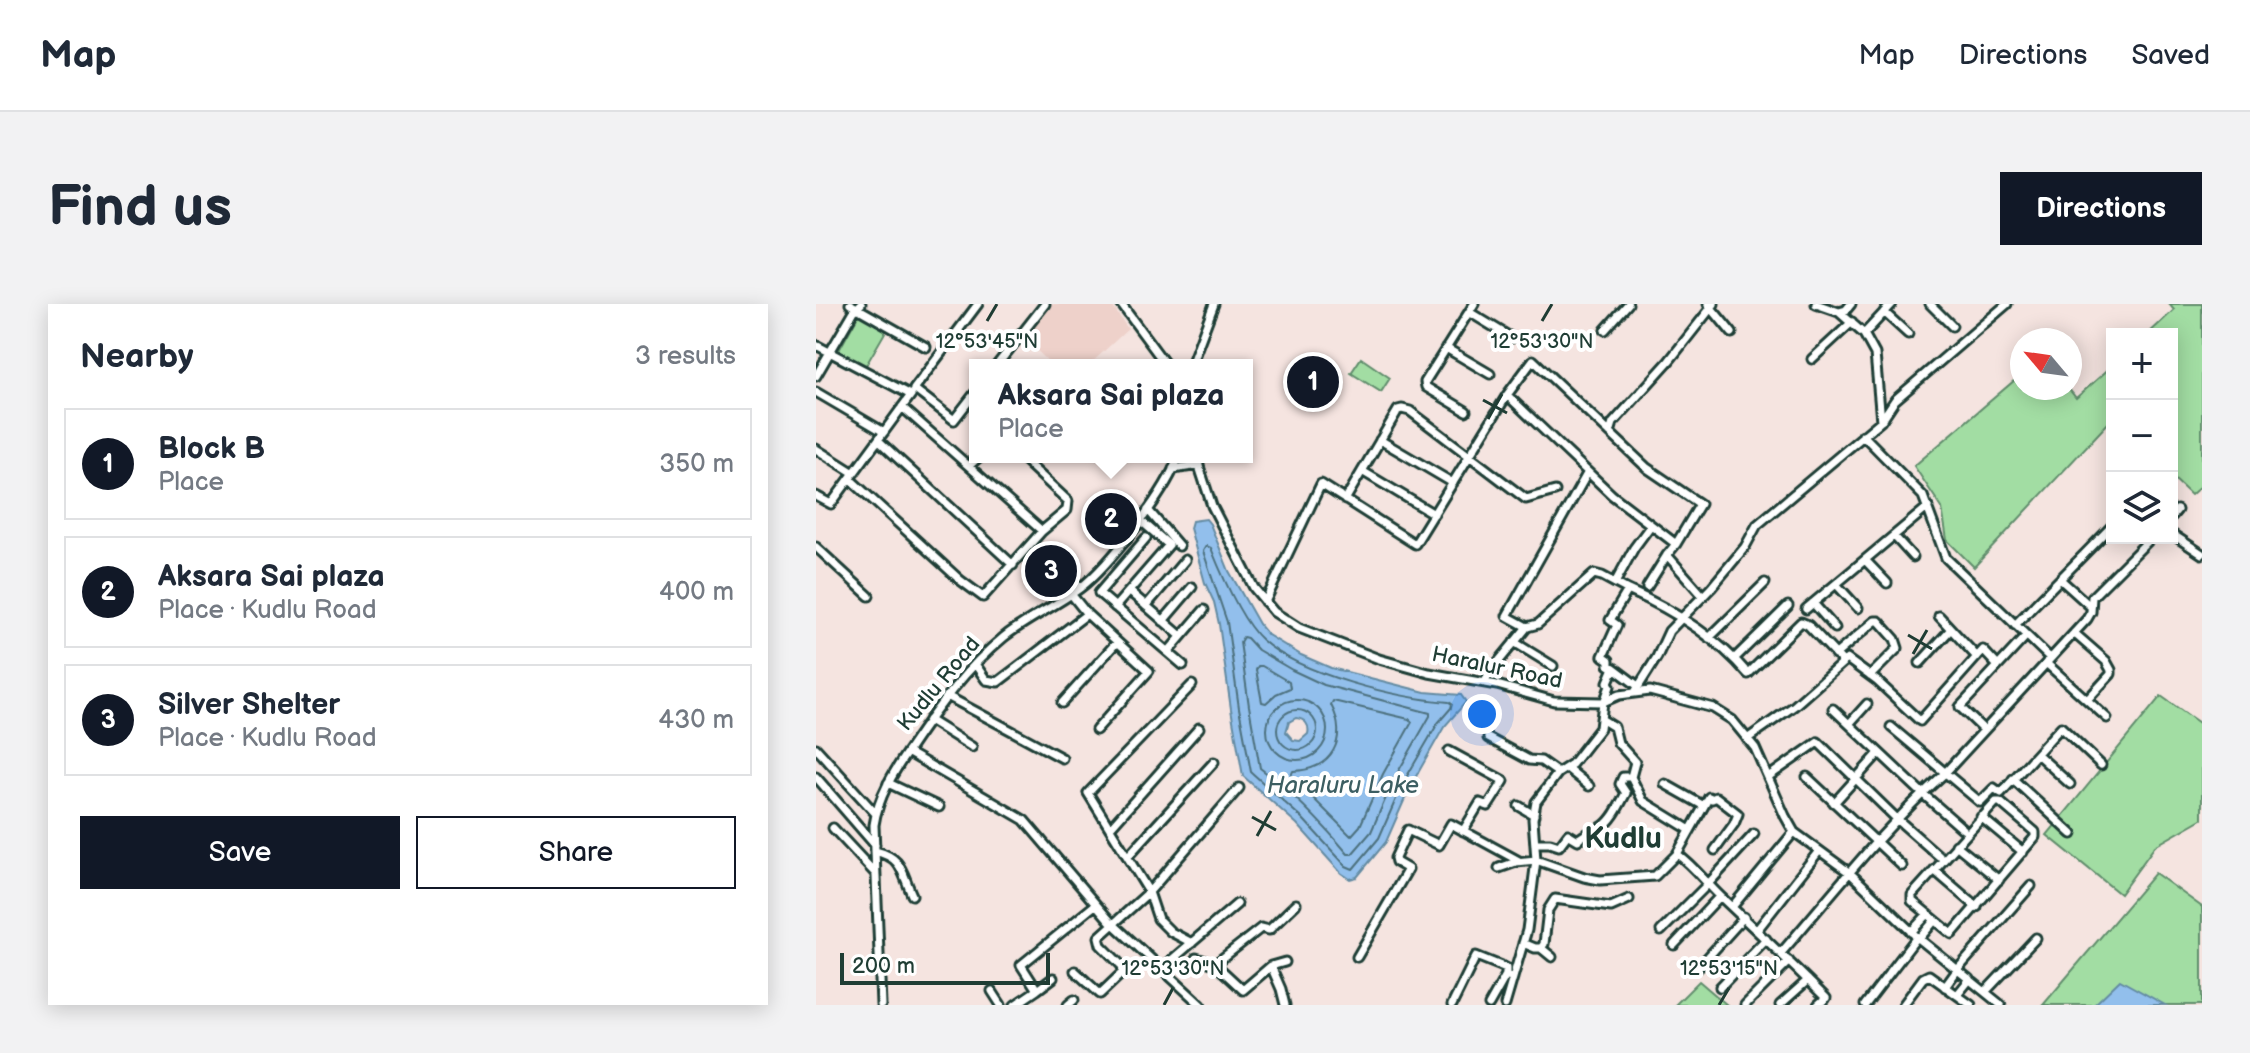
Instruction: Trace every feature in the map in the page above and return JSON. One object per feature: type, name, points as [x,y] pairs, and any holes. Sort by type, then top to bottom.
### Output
[{"type":"street","points":[[969,401],[954,420],[914,389],[978,304]]},
{"type":"street","points":[[1002,359],[1045,304]]},
{"type":"street","points":[[1121,304],[1162,359]]},
{"type":"street","points":[[1193,359],[1214,304]]},
{"type":"street","points":[[1605,330],[1628,304]]},
{"type":"street","points":[[1816,304],[1839,312],[1864,334],[1875,354],[1881,421]]},
{"type":"street","points":[[1839,312],[1851,304]]},
{"type":"street","points":[[1864,334],[1892,304]]},
{"type":"street","points":[[1930,304],[1952,326]]},
{"type":"street","points":[[1628,590],[1610,620],[1617,625],[1603,656],[1636,689],[1657,657],[1669,631],[1745,547],[1757,525],[1881,421],[1895,400],[2007,304]]},
{"type":"street","points":[[816,376],[856,305],[926,347]]},
{"type":"street","points":[[1610,433],[1613,423],[1669,361],[1711,305],[1732,333]]},
{"type":"street","points":[[1466,411],[1425,385],[1471,308],[1512,338]]},
{"type":"street","points":[[1884,312],[1908,334]]},
{"type":"street","points":[[1812,359],[1852,322]]},
{"type":"street","points":[[816,345],[911,395],[831,504],[816,496]]},
{"type":"street","points":[[1446,348],[1490,374]]},
{"type":"street","points":[[1265,602],[1321,484],[1415,544],[1507,395],[1533,360],[1655,475],[1700,504],[1647,587]]},
{"type":"street","points":[[816,392],[884,432]]},
{"type":"street","points":[[1507,395],[1612,495],[1676,544]]},
{"type":"street","points":[[902,407],[1042,531]]},
{"type":"street","points":[[1345,500],[1398,410],[1402,409],[1410,411],[1526,499],[1555,491]]},
{"type":"street","points":[[1863,435],[1923,496],[1946,558],[2107,718]]},
{"type":"street","points":[[878,440],[1013,565]]},
{"type":"street","points":[[1380,440],[1453,483]]},
{"type":"street","points":[[816,449],[852,476],[983,597],[1042,531],[1067,510],[1068,501],[1027,463]]},
{"type":"street","points":[[969,466],[972,463]]},
{"type":"street","name":"Kudlu Road","points":[[881,1005],[875,873],[876,814],[888,783],[929,720],[975,664],[1020,625],[1081,587],[1102,567],[1148,510],[1176,463]]},
{"type":"street","points":[[1173,469],[1191,463]]},
{"type":"street","name":"Haralur Road","points":[[1198,463],[1212,506],[1254,588],[1274,612],[1299,628],[1429,673],[1485,682],[1554,701],[1604,701],[1636,689],[1713,708],[1732,720],[1755,748],[1794,832],[1850,873],[1916,936],[2001,1005]]},
{"type":"street","points":[[1362,471],[1434,514]]},
{"type":"street","points":[[1527,627],[1507,616],[1588,472]]},
{"type":"street","points":[[1806,609],[1928,507]]},
{"type":"street","points":[[1148,510],[1179,546]]},
{"type":"street","points":[[1115,607],[1169,545],[1140,520]]},
{"type":"street","points":[[1615,583],[1651,525]]},
{"type":"street","points":[[2015,625],[2106,532]]},
{"type":"street","points":[[1894,536],[1913,557]]},
{"type":"street","points":[[1146,538],[1099,593],[1183,665]]},
{"type":"street","points":[[2178,538],[2202,554]]},
{"type":"street","points":[[1781,953],[1897,819],[1944,774],[2087,619],[2092,597],[2145,544]]},
{"type":"street","points":[[816,547],[869,596]]},
{"type":"street","points":[[1667,555],[1703,596]]},
{"type":"street","points":[[1146,606],[1185,560]]},
{"type":"street","points":[[1865,560],[1887,583]]},
{"type":"street","points":[[1485,682],[1527,627],[1538,624],[1594,574],[1683,617],[1734,659],[1756,682]]},
{"type":"street","points":[[1069,578],[1081,587]]},
{"type":"street","points":[[2060,579],[2090,606]]},
{"type":"street","points":[[1709,638],[1765,583]]},
{"type":"street","points":[[1836,584],[1858,608]]},
{"type":"street","points":[[1163,621],[1192,587]]},
{"type":"street","points":[[1129,591],[1181,636]]},
{"type":"street","points":[[1071,594],[1087,614],[1149,671],[1096,730]]},
{"type":"street","points":[[1813,603],[1835,628]]},
{"type":"street","points":[[1734,659],[1788,606]]},
{"type":"street","points":[[1168,652],[1204,610]]},
{"type":"street","points":[[975,664],[986,680],[998,682],[1087,614]]},
{"type":"street","points":[[1939,616],[1977,657]]},
{"type":"street","points":[[1835,655],[1875,621],[1879,621],[1895,639],[1898,648],[1870,676]]},
{"type":"street","points":[[1748,674],[1801,622],[1808,625],[1843,662]]},
{"type":"street","points":[[1920,663],[1951,629]]},
{"type":"street","points":[[2074,633],[2106,661],[2111,670],[2111,674],[2087,700]]},
{"type":"street","points":[[1984,730],[1960,707],[2026,636]]},
{"type":"street","points":[[1062,703],[1117,642]]},
{"type":"street","points":[[1514,642],[1553,666]]},
{"type":"street","points":[[1747,739],[1794,706],[1847,659],[1920,721],[1983,650],[1998,666]]},
{"type":"street","points":[[1489,1005],[1509,976],[1527,930],[1536,860],[1536,802],[1600,728],[1610,686],[1608,682],[1614,668]]},
{"type":"street","points":[[1192,685],[1088,793],[1149,892],[1158,919],[1163,926],[1192,943]]},
{"type":"street","points":[[947,696],[1062,758]]},
{"type":"street","points":[[1849,724],[1867,704]]},
{"type":"street","points":[[1833,709],[1963,829]]},
{"type":"street","points":[[1601,719],[1614,727],[1618,743],[1635,762],[1631,777],[1643,801],[1690,830]]},
{"type":"street","points":[[929,720],[972,747]]},
{"type":"street","points":[[1891,727],[1980,802],[1994,788],[2001,793],[2061,727],[2101,765]]},
{"type":"street","points":[[1110,828],[1199,728]]},
{"type":"street","points":[[1488,738],[1529,760],[1541,761],[1558,773]]},
{"type":"street","points":[[1768,777],[1818,742],[1939,856]]},
{"type":"street","points":[[816,748],[876,814]]},
{"type":"street","points":[[1449,751],[1504,781],[1488,806],[1480,803],[1463,831]]},
{"type":"street","points":[[907,752],[1024,820],[1095,905],[1201,1005]]},
{"type":"street","points":[[1834,803],[1879,753]]},
{"type":"street","points":[[2037,754],[2070,784]]},
{"type":"street","points":[[1128,856],[1214,762]]},
{"type":"street","points":[[1567,768],[1589,786]]},
{"type":"street","points":[[816,777],[875,848],[897,862],[912,895]]},
{"type":"street","points":[[1535,843],[1559,846],[1568,834],[1578,840],[1585,833],[1600,829],[1614,814],[1626,793],[1620,784],[1623,777],[1631,777]]},
{"type":"street","points":[[1807,777],[1902,866]]},
{"type":"street","points":[[2013,779],[2072,834]]},
{"type":"street","points":[[888,783],[939,807]]},
{"type":"street","points":[[1665,784],[1704,806]]},
{"type":"street","points":[[1092,1001],[1122,973],[1123,967],[1101,945],[1099,937],[1149,892],[1239,788]]},
{"type":"street","points":[[1499,868],[1536,860],[1600,880],[1655,876],[1677,854],[1709,797],[1716,797],[1738,814],[1715,850]]},
{"type":"street","points":[[2000,802],[2035,832],[2035,837],[2023,852],[1952,934],[1911,898],[1956,845],[1993,803],[2000,802]]},
{"type":"street","points":[[1519,806],[1534,815]]},
{"type":"street","points":[[1981,817],[2023,852]]},
{"type":"street","points":[[1357,957],[1408,869],[1396,862],[1395,858],[1408,830],[1439,845],[1451,824],[1521,862]]},
{"type":"street","points":[[833,828],[875,873]]},
{"type":"street","points":[[1732,907],[1794,832]]},
{"type":"street","points":[[1661,931],[1754,834]]},
{"type":"street","points":[[1956,845],[1999,880]]},
{"type":"street","points":[[1757,930],[1819,851]]},
{"type":"street","points":[[1677,854],[1692,865],[1700,878],[1826,998],[1818,1005]]},
{"type":"street","points":[[1934,870],[1977,907]]},
{"type":"street","points":[[1945,987],[2031,886]]},
{"type":"street","points":[[1674,945],[1720,896]]},
{"type":"street","points":[[1541,948],[1548,910],[1555,899],[1611,907],[1629,899]]},
{"type":"street","points":[[1161,969],[1237,904]]},
{"type":"street","points":[[1215,964],[1261,928],[1269,930],[1296,904]]},
{"type":"street","points":[[1037,990],[1021,965],[1095,905]]},
{"type":"street","points":[[1865,1005],[1916,936],[1928,914]]},
{"type":"street","points":[[1698,968],[1744,917]]},
{"type":"street","points":[[1916,936],[1935,920]]},
{"type":"street","points":[[1985,992],[2036,938]]},
{"type":"street","points":[[1720,987],[1766,939]]},
{"type":"street","points":[[1523,943],[1541,948],[1552,957]]},
{"type":"street","points":[[1452,1005],[1476,956],[1506,968],[1509,976],[1505,1005]]},
{"type":"street","points":[[1196,958],[1215,964],[1243,990],[1271,966],[1285,962]]},
{"type":"street","points":[[1745,1005],[1789,961]]},
{"type":"street","points":[[1271,966],[1285,1005]]},
{"type":"street","points":[[1075,971],[1100,994]]},
{"type":"street","points":[[1903,1005],[1923,978],[1929,975],[1971,1005]]},
{"type":"street","points":[[1015,1005],[1053,978]]},
{"type":"street","points":[[1957,995],[1970,979]]},
{"type":"street","points":[[1780,1005],[1808,980]]},
{"type":"street","points":[[992,991],[1001,1005]]},
{"type":"shaded area","points":[[1050,304],[1111,304],[1128,329],[1096,359],[1046,359],[1024,338]]},
{"type":"green space","points":[[2169,304],[2202,304],[2202,485],[2191,495],[2178,483],[2178,328],[2154,328],[2174,310]]},
{"type":"green space","points":[[859,314],[887,329],[865,367],[838,352]]},
{"type":"green space","points":[[1361,358],[1390,378],[1381,392],[1351,373]]},
{"type":"green space","points":[[2106,371],[2106,425],[1974,567],[1947,540],[1942,508],[1914,466],[2010,384],[2010,400],[2082,400],[2082,393]]},
{"type":"green space","points":[[2161,696],[2202,725],[2202,819],[2155,846],[2120,894],[2047,835]]},
{"type":"green space","points":[[2155,873],[2202,907],[2202,1005],[2043,1005]]},
{"type":"green space","points":[[1699,981],[1727,1005],[1675,1005]]},
{"type":"water","name":"Haraluru Lake","points":[[1206,519],[1210,524],[1229,571],[1268,635],[1301,655],[1331,668],[1425,692],[1461,695],[1466,702],[1444,727],[1410,787],[1386,842],[1357,877],[1350,879],[1341,873],[1297,824],[1243,776],[1219,624],[1190,528],[1192,521]],"holes":[[[1299,719],[1308,728],[1308,734],[1300,741],[1293,740],[1286,732],[1289,722]]]},
{"type":"water","points":[[2120,980],[2165,1005],[2094,1005]]},
{"type":"place","name":"Block B","points":[[1313,382]]},
{"type":"place","name":"Aksara Sai plaza","points":[[1111,519]]},
{"type":"place","name":"Silver Shelter","points":[[1051,571]]},
{"type":"district","name":"Kudlu","points":[[1623,839]]}]
